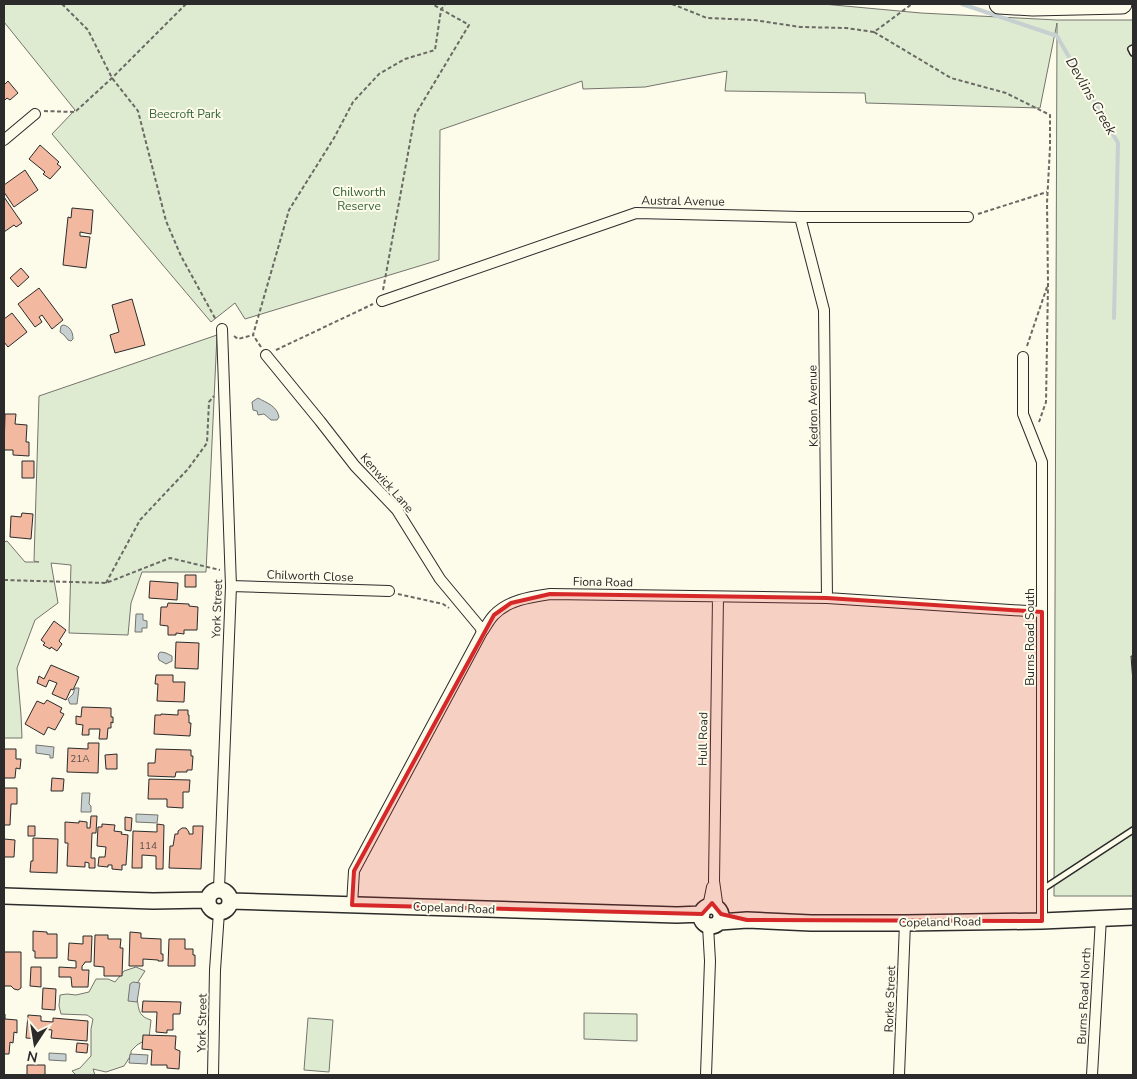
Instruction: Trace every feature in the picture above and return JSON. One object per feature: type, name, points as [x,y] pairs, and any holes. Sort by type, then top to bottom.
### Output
[{"type":"highway","points":[[999,4],[1033,6],[1122,4]]},
{"type":"main road","points":[[219,889],[230,896],[227,909],[219,912],[210,909],[207,900],[211,892],[219,889]]},
{"type":"main road","points":[[4,896],[153,901],[207,900]]},
{"type":"main road","name":"Copeland Road","points":[[230,901],[677,915],[811,923],[1042,921],[1133,917]]},
{"type":"street","points":[[4,140],[36,112]]},
{"type":"street","name":"Austral Avenue","points":[[382,300],[636,213],[968,217]]},
{"type":"street","name":"Kedron Avenue","points":[[800,216],[824,310],[827,598]]},
{"type":"street","name":"York Street","points":[[219,889],[231,586],[222,329]]},
{"type":"street","name":"Kenwick Lane","points":[[266,355],[355,466],[398,510],[440,579],[480,627],[482,632]]},
{"type":"street","name":"Burns Road South","points":[[1023,357],[1023,414],[1042,462],[1042,921]]},
{"type":"street","name":"Chilworth Close","points":[[231,586],[389,591]]},
{"type":"street","name":"Fiona Road","points":[[352,905],[354,872],[482,632],[494,615],[511,603],[550,594],[718,596],[827,598],[1042,612]]},
{"type":"street","name":"Hull Road","points":[[706,1075],[714,881],[718,596]]},
{"type":"street","name":"York Street","points":[[213,1075],[215,970],[219,912]]},
{"type":"street","name":"Burns Road North","points":[[1092,1075],[1101,918]]},
{"type":"street","name":"Rorke Street","points":[[899,1075],[905,923]]},
{"type":"lane","points":[[1133,48],[1131,49],[1133,53]]},
{"type":"lane","points":[[1042,890],[1133,830]]},
{"type":"path","points":[[62,4],[88,30],[112,78],[138,111],[166,221],[181,256],[222,329],[238,339],[253,335]]},
{"type":"path","points":[[36,112],[75,112],[186,4]]},
{"type":"path","points":[[432,4],[441,10],[469,25],[415,115],[382,300],[266,355],[253,335],[289,210],[334,138],[353,102],[379,74],[405,59],[435,50],[441,10],[444,4]]},
{"type":"path","points":[[672,4],[707,18],[754,20],[800,27],[846,28],[874,32],[951,78],[1006,93],[1050,115],[1046,402],[1033,439]]},
{"type":"path","points":[[874,32],[912,4]]},
{"type":"path","points":[[968,217],[1048,192]]},
{"type":"path","points":[[1023,357],[1048,285]]},
{"type":"path","points":[[106,583],[140,520],[188,469],[207,443],[208,402],[224,387]]},
{"type":"path","points":[[4,580],[106,583],[170,558],[231,572]]},
{"type":"path","points":[[389,591],[443,604],[450,609]]},
{"type":"highlighted area","points":[[550,594],[827,598],[1042,612],[1042,921],[747,920],[721,914],[712,903],[702,914],[352,905],[354,871],[494,615],[511,603]]},
{"type":"green space","points":[[4,4],[823,4],[921,13],[1057,20],[1133,20],[1133,896],[1054,896],[1057,23],[1040,108],[866,103],[865,93],[725,91],[727,71],[645,87],[583,89],[582,81],[440,130],[439,260],[245,319],[235,303],[211,322],[52,134],[75,110],[4,22]]},
{"type":"green space","points":[[217,335],[206,572],[142,572],[131,603],[128,635],[69,633],[71,565],[51,563],[58,603],[35,620],[17,668],[22,738],[4,738],[4,542],[7,541],[25,562],[39,562],[34,561],[39,396]]},
{"type":"green space","points":[[136,967],[145,971],[136,985],[139,1010],[144,1017],[151,1020],[149,1038],[131,1051],[131,1055],[124,1066],[106,1072],[93,1069],[95,1075],[76,1075],[72,1071],[80,1068],[91,1056],[93,1019],[87,1015],[61,1014],[59,1006],[60,995],[76,995],[89,992],[96,979],[108,979],[115,982],[124,971]]},
{"type":"green space","points":[[584,1013],[637,1014],[637,1041],[584,1039]]},
{"type":"green space","points":[[308,1018],[333,1020],[329,1072],[304,1070]]},
{"type":"shaded area","points":[[63,325],[72,332],[73,339],[71,341],[60,332]]},
{"type":"shaded area","points":[[258,398],[276,410],[279,417],[277,420],[271,420],[264,414],[258,415],[257,411],[253,410],[252,402]]},
{"type":"shaded area","points":[[136,614],[143,614],[143,620],[147,621],[147,628],[142,628],[142,632],[135,632]]},
{"type":"shaded area","points":[[161,652],[172,656],[172,661],[166,664],[159,660],[158,656]]},
{"type":"shaded area","points":[[75,688],[79,688],[77,704],[70,704],[68,699],[73,694]]},
{"type":"shaded area","points":[[36,745],[54,747],[53,758],[50,758],[50,755],[36,753]]},
{"type":"shaded area","points":[[82,793],[90,793],[89,804],[91,812],[81,812]]},
{"type":"shaded area","points":[[136,814],[158,815],[157,823],[136,822]]},
{"type":"shaded area","points":[[133,982],[140,983],[137,1002],[128,1001],[130,984]]},
{"type":"shaded area","points":[[49,1053],[66,1054],[66,1061],[49,1060]]},
{"type":"shaded area","points":[[130,1054],[148,1055],[147,1064],[129,1063]]},
{"type":"building","points":[[8,81],[18,93],[10,100],[7,98],[4,101],[4,85]]},
{"type":"building","points":[[40,145],[59,162],[57,164],[61,167],[50,179],[43,174],[45,172],[29,159]]},
{"type":"building","points":[[25,170],[38,190],[14,207],[4,192],[4,185]]},
{"type":"building","points":[[4,197],[22,223],[16,227],[14,225],[4,232]]},
{"type":"building","points":[[72,208],[93,210],[91,234],[80,232],[80,236],[90,237],[86,268],[63,265],[68,217],[71,218]]},
{"type":"building","points":[[21,268],[29,277],[18,287],[10,278]]},
{"type":"building","points":[[39,288],[63,320],[52,329],[42,315],[39,317],[42,322],[35,327],[18,304]]},
{"type":"building","points":[[132,299],[145,345],[115,353],[110,335],[119,332],[112,305]]},
{"type":"building","points":[[12,313],[27,332],[8,347],[4,342],[4,319]]},
{"type":"building","points":[[5,414],[16,414],[15,424],[27,425],[26,442],[29,442],[29,456],[13,455],[13,450],[4,450]]},
{"type":"building","points":[[22,461],[34,461],[34,478],[22,478]]},
{"type":"building","points":[[22,513],[33,514],[31,539],[10,537],[11,516],[21,517]]},
{"type":"building","points":[[185,575],[196,575],[196,587],[185,587]]},
{"type":"building","points":[[150,581],[178,583],[177,600],[149,598]]},
{"type":"building","points":[[168,603],[189,604],[189,606],[198,607],[197,630],[184,630],[184,634],[168,635],[168,626],[160,625],[161,607],[167,607]]},
{"type":"building","points":[[54,621],[66,630],[59,641],[62,644],[57,651],[43,645],[45,643],[41,640]]},
{"type":"building","points":[[176,642],[199,643],[198,669],[175,668]]},
{"type":"building","points":[[1131,656],[1133,656],[1133,682]]},
{"type":"building","points":[[51,665],[79,677],[66,700],[52,694],[57,683],[49,680],[46,687],[37,683],[39,676],[44,679]]},
{"type":"building","points":[[156,675],[173,675],[173,682],[185,682],[184,702],[157,701],[158,684],[155,684]]},
{"type":"building","points":[[47,700],[62,708],[60,712],[64,714],[55,730],[48,727],[44,735],[25,724],[37,701],[44,704]]},
{"type":"building","points":[[82,707],[111,708],[113,723],[111,722],[111,728],[108,728],[107,739],[99,739],[100,729],[89,729],[89,735],[82,735],[83,725],[76,724],[76,716],[81,717]]},
{"type":"building","points":[[178,710],[188,710],[189,723],[191,723],[190,736],[154,734],[155,715],[178,715]]},
{"type":"building","points":[[88,743],[99,743],[98,773],[67,772],[68,748],[88,749]]},
{"type":"building","points":[[4,749],[16,749],[16,759],[21,759],[20,769],[16,768],[15,778],[4,778]]},
{"type":"building","points":[[156,749],[191,750],[191,756],[193,756],[192,770],[176,772],[175,777],[148,776],[148,763],[155,763]]},
{"type":"building","points":[[117,754],[117,769],[106,769],[105,755]]},
{"type":"building","points":[[52,778],[64,779],[63,791],[51,791]]},
{"type":"building","points":[[149,779],[190,780],[189,792],[183,792],[183,808],[167,807],[167,799],[148,799]]},
{"type":"building","points":[[4,788],[17,788],[17,804],[11,804],[10,825],[4,825]]},
{"type":"building","points":[[91,816],[97,816],[96,833],[92,833],[91,858],[95,858],[95,868],[89,868],[89,863],[85,862],[85,867],[67,866],[68,843],[65,843],[65,822],[87,822],[87,828],[90,828]]},
{"type":"building","points":[[125,817],[132,818],[131,831],[125,830]]},
{"type":"building","points":[[102,824],[115,825],[114,831],[128,835],[126,865],[122,865],[122,870],[112,869],[112,865],[108,865],[108,867],[98,866],[99,857],[105,857],[106,847],[97,846],[98,827],[102,827]]},
{"type":"building","points":[[157,824],[164,825],[163,869],[156,869],[156,856],[142,855],[142,868],[132,868],[133,831],[157,832]]},
{"type":"building","points":[[28,826],[35,826],[35,836],[28,836]]},
{"type":"building","points":[[193,826],[203,826],[201,869],[169,868],[170,846],[173,846],[175,834],[178,834],[178,831],[182,828],[186,828],[189,834],[193,834]]},
{"type":"building","points":[[33,838],[58,839],[57,873],[30,872],[31,861],[33,861]]},
{"type":"building","points":[[4,839],[15,840],[14,857],[4,857]]},
{"type":"building","points":[[33,931],[57,934],[57,958],[35,958]]},
{"type":"building","points":[[130,932],[141,933],[141,938],[161,939],[163,961],[143,959],[143,966],[129,966]]},
{"type":"building","points":[[95,935],[108,935],[108,939],[121,939],[120,948],[123,948],[122,976],[104,976],[104,967],[94,966]]},
{"type":"building","points":[[83,936],[92,936],[91,962],[85,962],[82,966],[82,970],[89,970],[88,987],[72,987],[71,977],[59,977],[59,967],[76,968],[76,961],[68,960],[69,943],[83,944]]},
{"type":"building","points":[[169,939],[185,939],[185,949],[193,949],[195,966],[168,966]]},
{"type":"building","points":[[4,952],[21,952],[21,988],[18,990],[11,986],[4,986]]},
{"type":"building","points":[[31,967],[41,967],[41,987],[30,986]]},
{"type":"building","points":[[43,988],[56,989],[55,1010],[42,1009]]},
{"type":"building","points":[[143,1001],[181,1002],[180,1014],[173,1014],[173,1030],[167,1030],[167,1033],[156,1032],[157,1012],[142,1012]]},
{"type":"building","points":[[4,1014],[5,1019],[17,1020],[17,1033],[14,1032],[13,1043],[10,1042],[9,1054],[4,1054]]},
{"type":"building","points":[[28,1015],[41,1016],[41,1021],[53,1022],[53,1018],[88,1021],[87,1041],[51,1038],[52,1030],[42,1029],[41,1039],[26,1038]]},
{"type":"building","points":[[143,1035],[176,1036],[175,1049],[180,1051],[179,1069],[167,1068],[167,1065],[151,1065],[152,1050],[142,1049]]},
{"type":"building","points":[[77,1043],[88,1044],[87,1053],[76,1052]]},
{"type":"building","points":[[27,1065],[45,1065],[45,1075],[27,1075]]},
{"type":"waterway","name":"Devlins Creek","points":[[962,4],[1057,36],[1118,143],[1114,318]]},
{"type":"park label","name":"Beecroft Park","points":[[185,114]]},
{"type":"park label","name":"Chilworth Reserve","points":[[359,199]]}]
